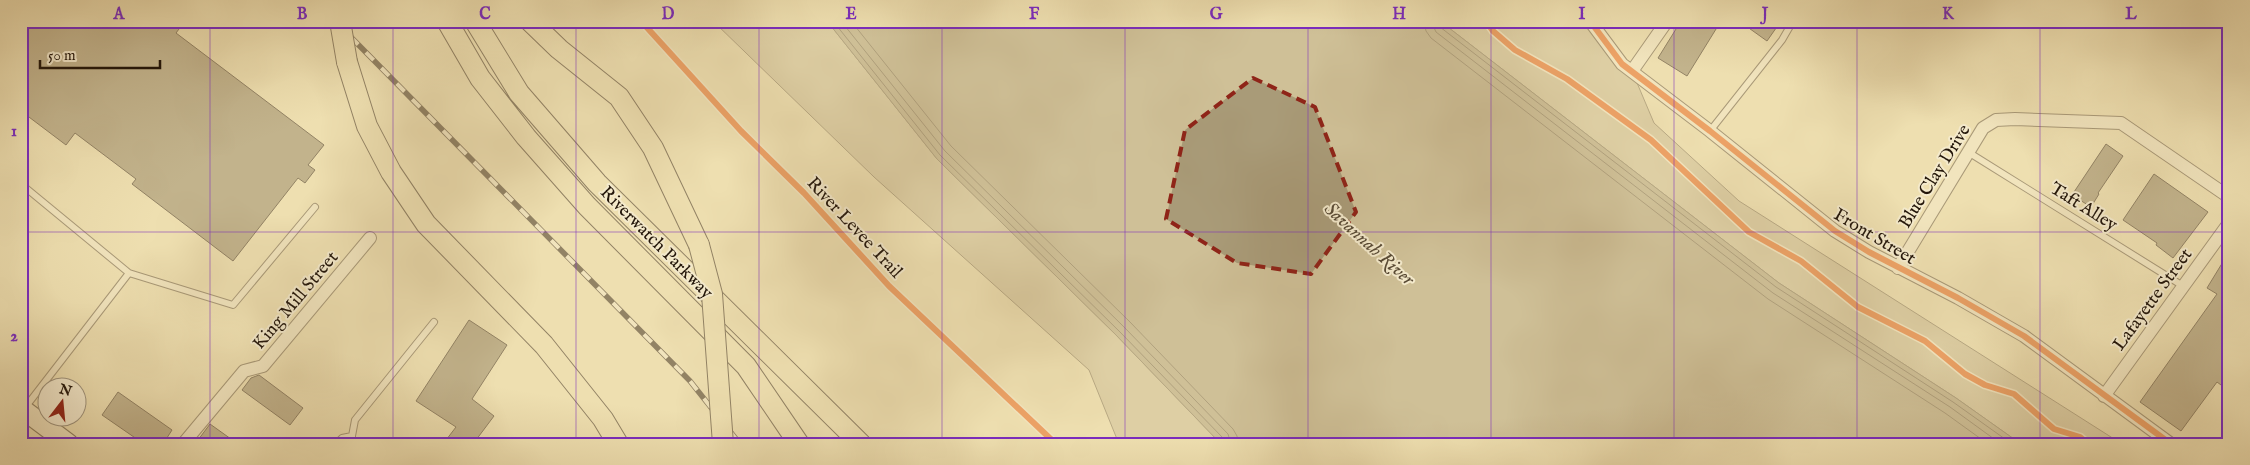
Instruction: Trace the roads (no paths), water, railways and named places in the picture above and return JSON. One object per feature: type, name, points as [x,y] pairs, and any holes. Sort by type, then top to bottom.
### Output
[{"type":"main road","points":[[340,21],[347,62],[367,126],[391,172],[426,224],[544,345],[603,419],[618,444]]},
{"type":"main road","name":"Riverwatch Parkway","points":[[447,21],[480,78],[526,137],[587,206],[746,366],[799,444]]},
{"type":"main road","name":"Riverwatch Parkway","points":[[475,21],[519,93],[597,183],[861,444]]},
{"type":"main road","points":[[530,21],[559,49],[618,97],[653,148],[699,245],[712,294],[723,444]]},
{"type":"main road","points":[[22,409],[70,444]]},
{"type":"street","points":[[1632,72],[1667,21]]},
{"type":"street","name":"Front Street","points":[[1593,22],[1622,64],[1710,131],[1835,231],[1898,268],[1958,298],[2002,323],[2050,355],[2171,444]]},
{"type":"street","name":"Blue Clay Drive","points":[[1898,268],[1982,128],[1996,120],[2121,123],[2229,197]]},
{"type":"street","name":"Lafayette Street","points":[[2104,396],[2229,223]]},
{"type":"street","name":"King Mill Street","points":[[183,444],[244,371],[263,366],[370,238]]},
{"type":"lane","points":[[1710,131],[1782,40],[1793,21]]},
{"type":"lane","name":"Taft Alley","points":[[1968,152],[2183,286]]},
{"type":"lane","points":[[21,184],[129,273],[233,305],[315,207]]},
{"type":"lane","points":[[22,409],[129,273]]},
{"type":"lane","points":[[338,442],[342,438],[352,440],[355,420],[434,322]]},
{"type":"water","name":"Savannah River","points":[[827,21],[1440,21],[1779,283],[1956,398],[2021,444],[1221,444],[1116,335],[937,159]]},
{"type":"railway","points":[[335,21],[690,381],[740,444]]}]
